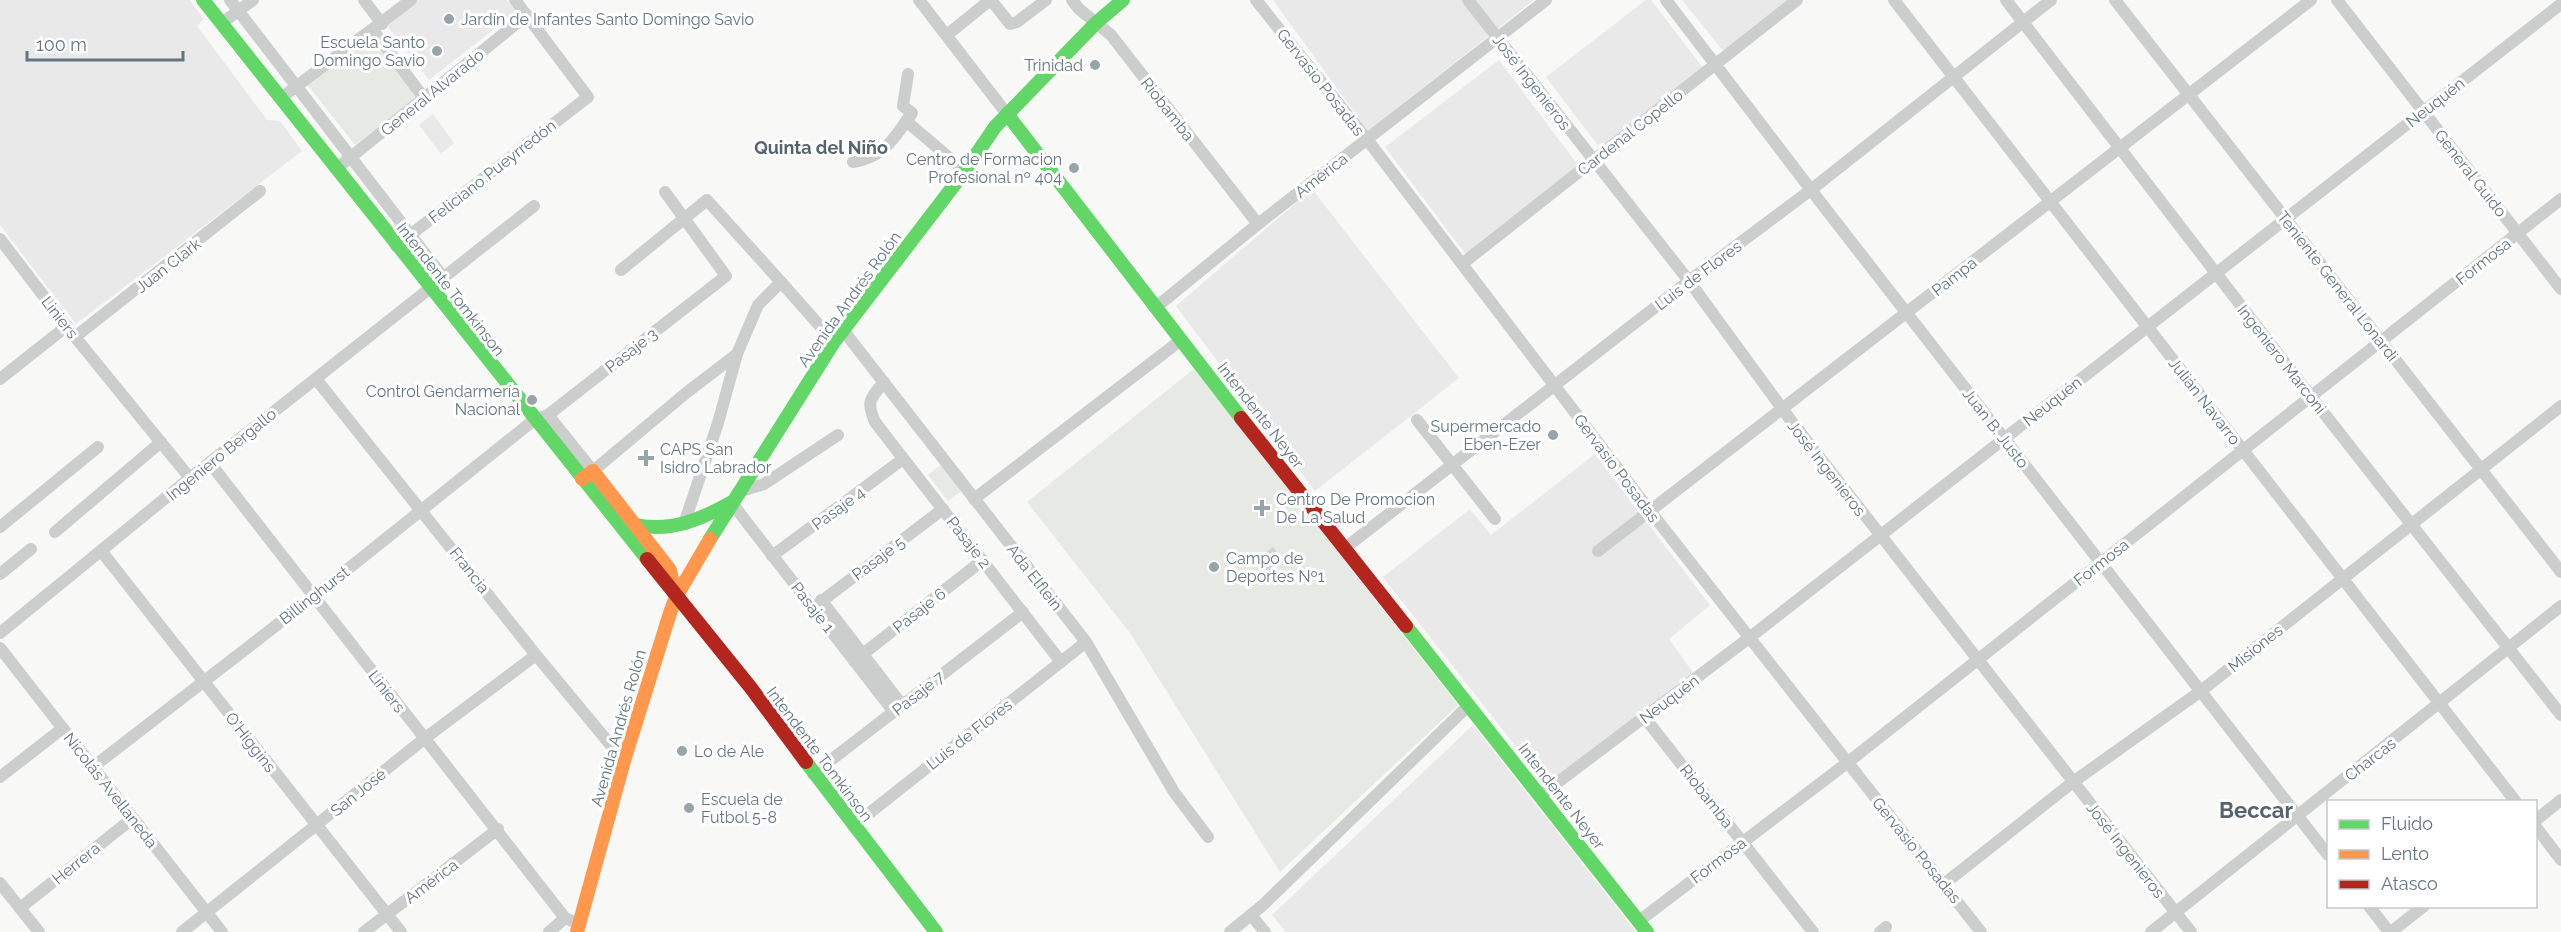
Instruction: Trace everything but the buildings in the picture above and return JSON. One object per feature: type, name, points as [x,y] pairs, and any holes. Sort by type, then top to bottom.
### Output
[{"type":"street","name":"Intendente Tomkinson","points":[[203,0],[534,420],[636,525],[670,570],[676,597]]},
{"type":"street","name":"Intendente Tomkinson","points":[[230,0],[444,277]]},
{"type":"street","points":[[222,23],[253,0]]},
{"type":"street","points":[[364,0],[377,27],[424,98]]},
{"type":"street","points":[[281,98],[411,0]]},
{"type":"street","points":[[515,0],[527,15]]},
{"type":"street","name":"Intendente Neyer","points":[[919,0],[1155,308],[1643,926]]},
{"type":"street","points":[[947,35],[991,0],[1010,24],[1046,0]]},
{"type":"street","name":"Riobamba","points":[[1072,0],[1111,35],[1258,224]]},
{"type":"street","name":"Avenida Andrés Rolón","points":[[578,928],[624,761],[676,597],[735,497],[834,342],[965,171],[995,127],[1096,23],[1123,0]]},
{"type":"street","name":"Gervasio Posadas","points":[[1256,0],[1367,140],[1650,512],[1981,932]]},
{"type":"street","name":"José Ingenieros","points":[[1468,0],[1689,282],[1782,409],[1880,536],[2191,932]]},
{"type":"street","name":"América","points":[[1155,308],[1258,224],[1546,0]]},
{"type":"street","name":"Juan B. Justo","points":[[1666,0],[1906,313],[2327,854]]},
{"type":"street","name":"Cardenal Copello","points":[[1462,264],[1797,0]]},
{"type":"street","name":"Julián Navarro","points":[[1893,0],[2515,800]]},
{"type":"street","name":"Ingeniero Marconi","points":[[2006,0],[2312,398],[2561,716]]},
{"type":"street","name":"Luis de Flores","points":[[1345,548],[1812,189],[2051,0]]},
{"type":"street","name":"Teniente General Lonardi","points":[[2115,0],[2561,572]]},
{"type":"street","name":"Pampa","points":[[1598,551],[2311,0]]},
{"type":"street","name":"General Guido","points":[[2337,0],[2561,289]]},
{"type":"street","name":"Neuquén","points":[[1541,795],[1749,638],[2556,7]]},
{"type":"street","name":"Feliciano Pueyrredón","points":[[396,246],[588,95],[527,15]]},
{"type":"street","name":"General Alvarado","points":[[336,169],[527,15]]},
{"type":"street","points":[[854,162],[870,159],[879,154],[912,113],[903,106],[908,74]]},
{"type":"street","points":[[906,121],[965,171]]},
{"type":"street","name":"Juan Clark","points":[[75,337],[260,191]]},
{"type":"street","points":[[665,192],[684,220]]},
{"type":"street","name":"Formosa","points":[[1643,926],[1742,841],[1847,763],[2312,398],[2561,199]]},
{"type":"street","points":[[621,270],[684,220],[704,201],[710,201],[834,342]]},
{"type":"street","name":"Ingeniero Bergallo","points":[[0,633],[190,478],[534,206]]},
{"type":"street","name":"Pasaje 3","points":[[534,420],[548,415],[726,276],[684,220]]},
{"type":"street","name":"Liniers","points":[[0,239],[75,337],[190,478]]},
{"type":"street","points":[[684,524],[718,423],[737,354],[758,305],[781,282]]},
{"type":"street","points":[[0,379],[67,326]]},
{"type":"street","name":"Ada Elflein","points":[[843,330],[1086,642],[1174,792],[1208,837]]},
{"type":"street","points":[[974,500],[1181,340]]},
{"type":"street","points":[[587,475],[737,354]]},
{"type":"street","name":"Francia","points":[[316,379],[536,655],[624,761]]},
{"type":"street","name":"Pasaje 2","points":[[884,382],[870,399],[870,409],[875,422],[1061,662]]},
{"type":"street","name":"Misiones","points":[[1944,884],[2073,782],[2201,691],[2561,406]]},
{"type":"street","name":"Intendente Tomkinson","points":[[548,415],[587,475],[676,597],[751,688],[813,774],[936,932]]},
{"type":"street","name":"Billinghurst","points":[[93,767],[313,597],[534,420]]},
{"type":"street","points":[[1417,420],[1495,519]]},
{"type":"street","points":[[636,525],[651,530],[703,518],[735,497],[765,484],[838,435]]},
{"type":"street","points":[[55,532],[161,442]]},
{"type":"street","points":[[0,527],[98,447]]},
{"type":"street","name":"Pasaje 4","points":[[772,556],[903,459]]},
{"type":"street","name":"Liniers","points":[[210,463],[424,739],[498,829],[565,918]]},
{"type":"street","name":"Pasaje 1","points":[[735,497],[772,556],[818,604],[898,708]]},
{"type":"street","name":"Pasaje 5","points":[[818,604],[943,509]]},
{"type":"street","points":[[0,574],[31,549]]},
{"type":"street","name":"O'Higgins","points":[[102,552],[401,932]]},
{"type":"street","name":"Pasaje 6","points":[[859,657],[983,560]]},
{"type":"street","name":"Charcas","points":[[2151,932],[2510,649],[2561,606]]},
{"type":"street","name":"Pasaje 7","points":[[813,774],[1023,612]]},
{"type":"street","name":"Luis de Flores","points":[[853,826],[1086,642]]},
{"type":"street","name":"Nicolás Avellaneda","points":[[0,648],[222,932]]},
{"type":"street","name":"San José","points":[[182,932],[424,739],[536,655]]},
{"type":"street","points":[[1230,932],[1251,915],[1469,705]]},
{"type":"street","name":"Riobamba","points":[[1645,718],[1813,932]]},
{"type":"street","points":[[0,777],[63,728]]},
{"type":"street","points":[[2537,818],[2561,800]]},
{"type":"street","name":"Herrera","points":[[20,908],[133,818]]},
{"type":"street","name":"América","points":[[363,932],[498,829]]},
{"type":"street","points":[[2537,830],[2561,860]]},
{"type":"street","points":[[0,883],[39,932]]},
{"type":"street","points":[[2371,908],[2390,932],[2421,908]]},
{"type":"street","points":[[1251,915],[1264,932]]},
{"type":"street","points":[[549,932],[565,918],[578,928]]},
{"type":"shaded area","points":[[0,0],[190,0],[204,19],[197,26],[267,120],[280,121],[302,151],[76,324],[0,225]]},
{"type":"shaded area","name":"Escuela Santo Domingo Savio","points":[[412,0],[507,0],[516,12],[429,80],[384,22]]},
{"type":"shaded area","points":[[1273,0],[1534,0],[1368,131]]},
{"type":"shaded area","points":[[1646,0],[1651,0],[1703,68],[1600,148],[1546,77]]},
{"type":"shaded area","points":[[1682,0],[1789,0],[1724,52]]},
{"type":"shaded area","points":[[376,28],[425,91],[355,145],[306,83]]},
{"type":"shaded area","points":[[1499,60],[1581,169],[1467,256],[1385,147]]},
{"type":"shaded area","points":[[433,114],[454,143],[441,154],[419,125]]},
{"type":"shaded area","points":[[1312,189],[1459,378],[1315,491],[1176,306]]},
{"type":"shaded area","name":"Campo de Deportes Nº1","points":[[1194,369],[1458,705],[1280,872],[1130,633],[1027,502]]},
{"type":"shaded area","points":[[1595,454],[1710,605],[1669,639],[1694,674],[1550,790],[1383,577],[1470,509],[1491,535]]},
{"type":"shaded area","points":[[941,465],[961,491],[948,501],[928,475]]},
{"type":"shaded area","points":[[1273,547],[1283,560],[1265,574],[1255,561]]},
{"type":"shaded area","points":[[1473,725],[1636,932],[1286,932],[1272,915]]},
{"type":"traffic: fast","points":[[203,0],[647,559]]},
{"type":"traffic: fast","points":[[710,539],[834,342],[965,171],[995,127],[1096,23],[1123,0]]},
{"type":"traffic: fast","points":[[1007,114],[1241,418]]},
{"type":"traffic: fast","points":[[636,525],[673,526],[708,515],[730,503]]},
{"type":"traffic: fast","points":[[1406,626],[1647,932]]},
{"type":"traffic: fast","points":[[806,762],[936,932]]},
{"type":"traffic: slow","points":[[582,479],[593,471],[670,570],[673,584]]},
{"type":"traffic: slow","points":[[577,932],[624,761],[670,613],[676,597],[710,539]]},
{"type":"traffic: jam","points":[[1241,418],[1406,626]]},
{"type":"traffic: jam","points":[[647,559],[751,688],[806,762]]},
{"type":"place","name":"Jardín de Infantes Santo Domingo Savio","points":[[449,19]]},
{"type":"place","name":"Escuela Santo Domingo Savio","points":[[437,51]]},
{"type":"place","name":"Trinidad","points":[[1095,65]]},
{"type":"place","name":"Centro de Formacion Profesional nº 404","points":[[1074,168]]},
{"type":"place","name":"Control Gendarmería Nacional","points":[[532,400]]},
{"type":"place","name":"Supermercado Eben-Ezer","points":[[1553,435]]},
{"type":"place","name":"CAPS San Isidro Labrador","points":[[646,458]]},
{"type":"place","name":"Centro De Promocion De La Salud","points":[[1262,508]]},
{"type":"place","name":"Campo de Deportes Nº1","points":[[1214,567]]},
{"type":"place","name":"Lo de Ale","points":[[682,751]]},
{"type":"place","name":"Escuela de Futbol 5-8","points":[[689,808]]},
{"type":"district","name":"Quinta del Niño","points":[[821,148]]},
{"type":"district","name":"Beccar","points":[[2256,810]]}]
